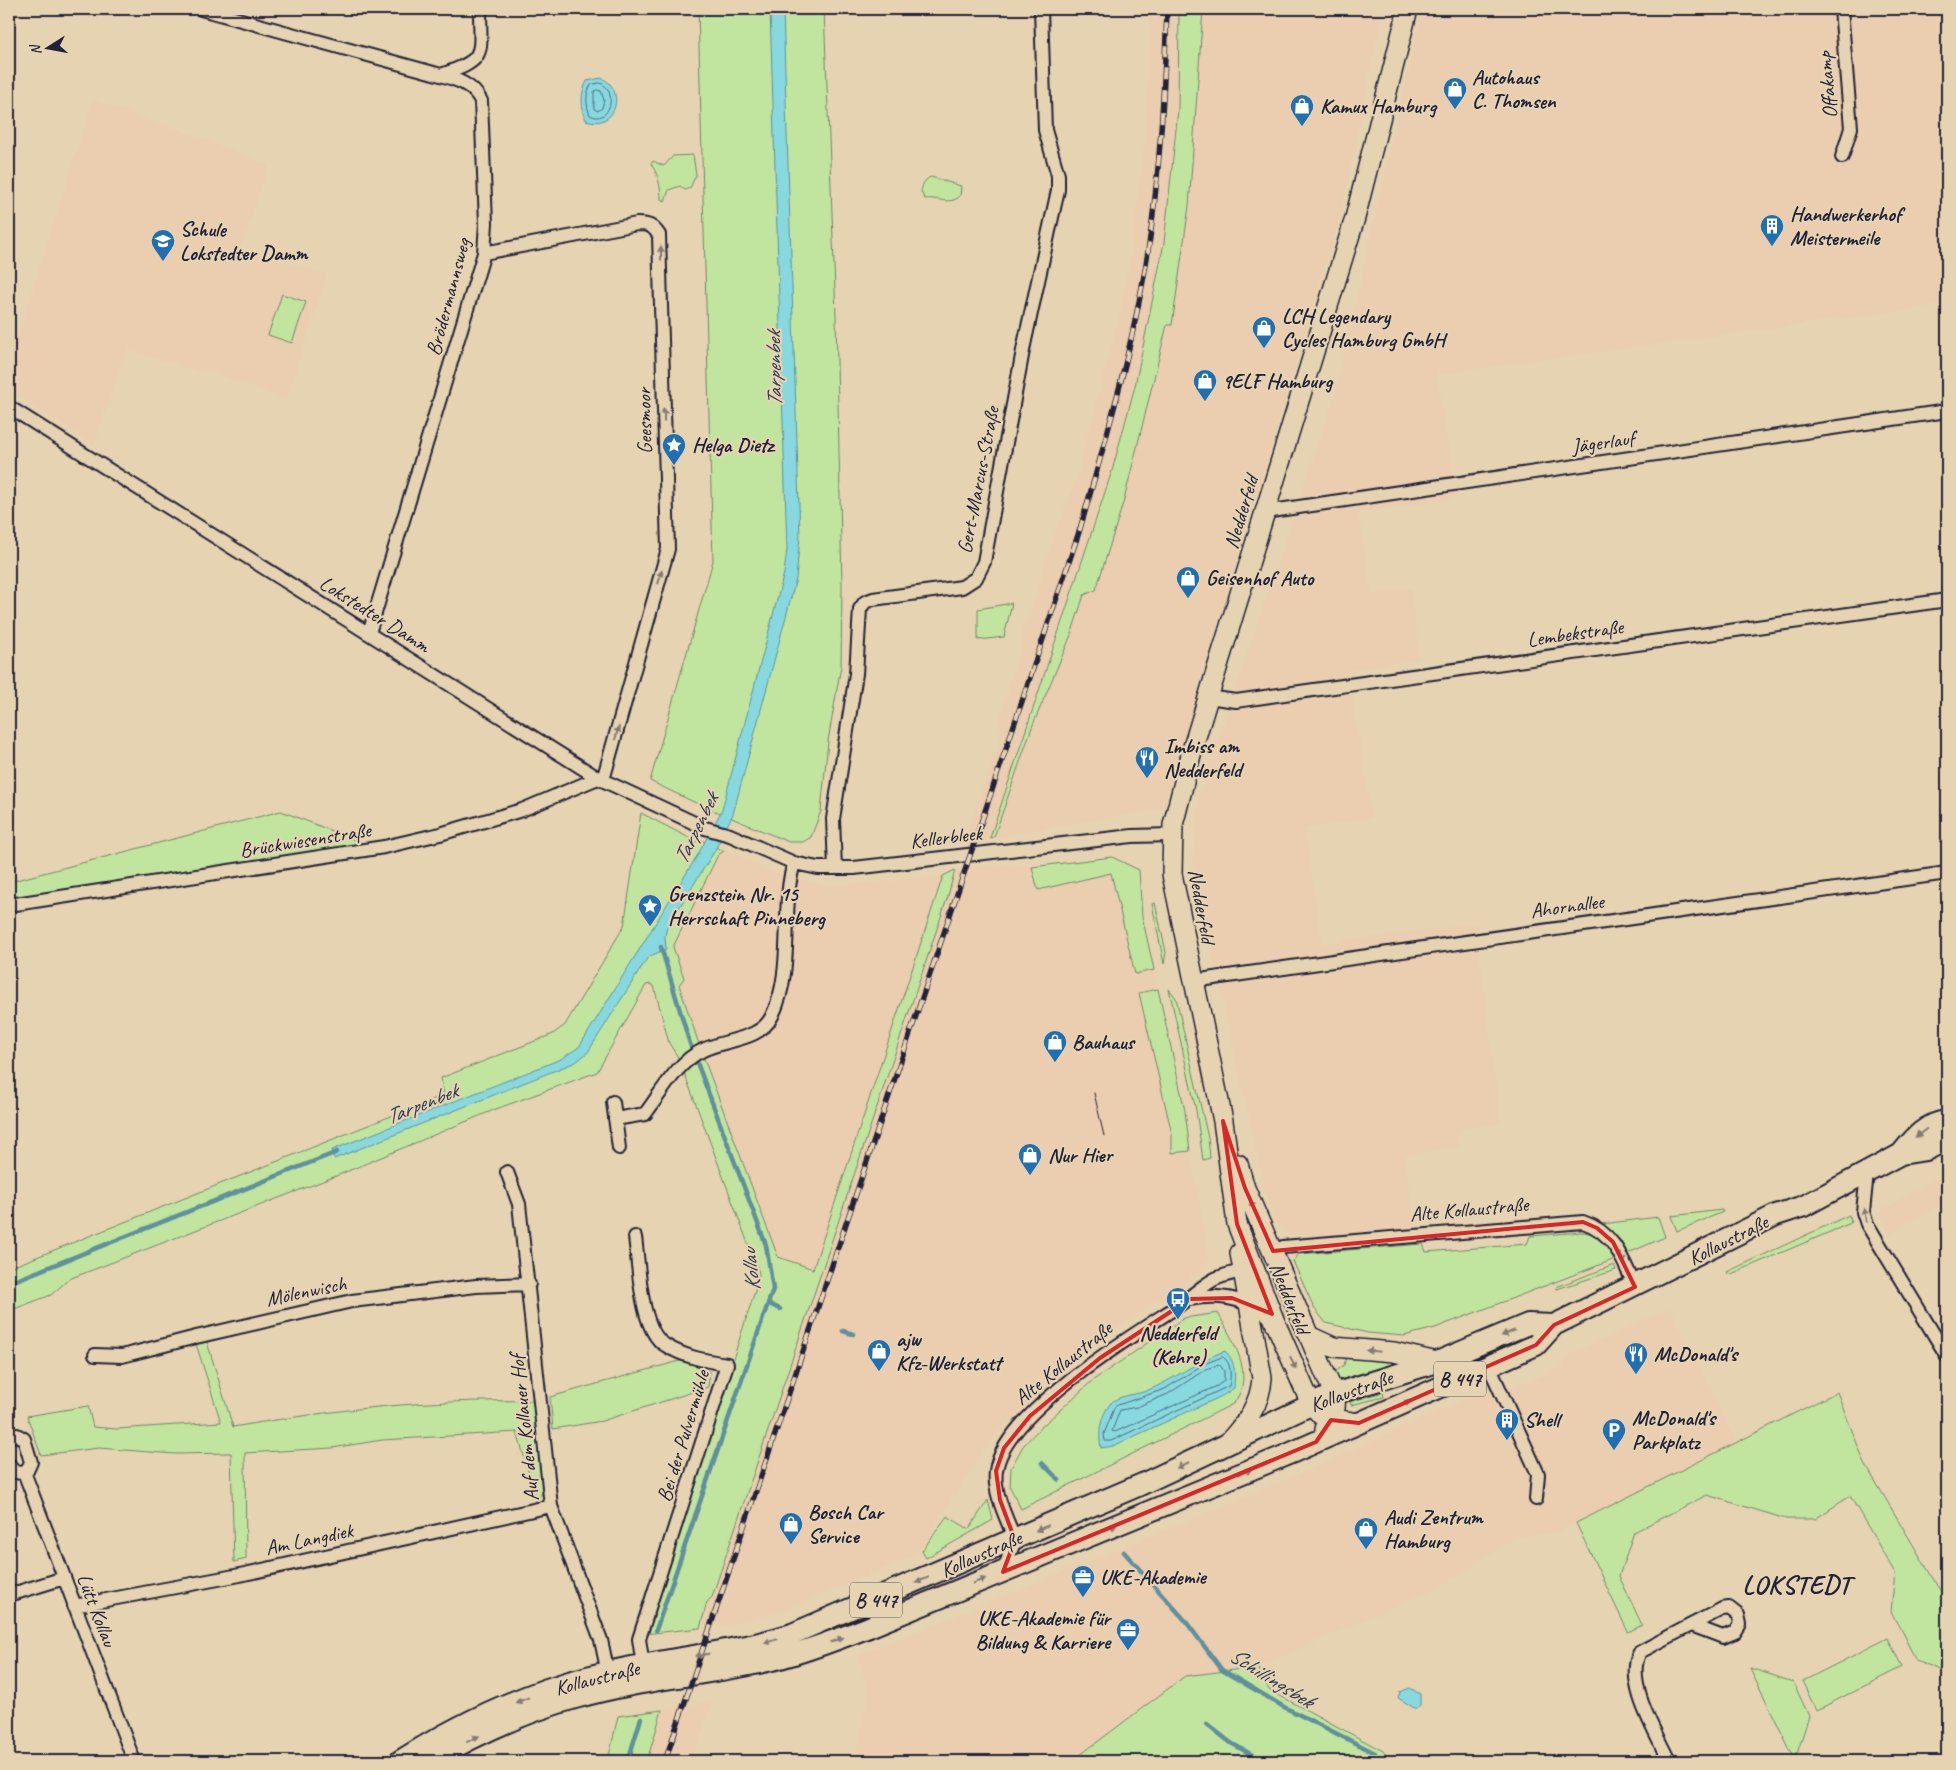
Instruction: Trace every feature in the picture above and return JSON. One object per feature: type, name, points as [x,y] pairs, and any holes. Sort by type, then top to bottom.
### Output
[{"type":"main road","name":"Nedderfeld","points":[[1331,1420],[1317,1412],[1311,1404],[1275,1322],[1248,1270],[1237,1224],[1223,1120],[1173,885],[1172,835],[1178,802],[1208,697],[1355,218],[1408,9]]},
{"type":"main road","name":"Nedderfeld","points":[[1223,1120],[1245,1188],[1337,1404],[1331,1420],[1316,1442]]},
{"type":"main road","name":"Kollaustraße","points":[[1901,1154],[1918,1133],[1939,1122],[1947,1121]]},
{"type":"main road","name":"Kollaustraße","points":[[430,1761],[510,1721],[576,1698],[797,1653],[861,1630],[1003,1572],[1316,1442],[1536,1345],[1554,1325],[1776,1215],[1804,1206],[1901,1154],[1926,1150],[1947,1140]]},
{"type":"main road","name":"Alte Kollaustraße","points":[[1248,1270],[1265,1268],[1282,1273]]},
{"type":"main road","points":[[1227,1444],[1254,1410],[1261,1390],[1261,1372],[1247,1303],[1248,1270]]},
{"type":"main road","name":"Kollaustraße","points":[[400,1761],[465,1723],[556,1687],[643,1665],[733,1649],[792,1634],[1015,1540],[1334,1394],[1437,1362],[1528,1324],[1554,1325]]},
{"type":"main road","points":[[1309,1336],[1333,1346],[1394,1352],[1437,1362]]},
{"type":"main road","points":[[1331,1420],[1359,1423]]},
{"type":"street","name":"Brödermannsweg","points":[[201,9],[441,75],[467,84],[477,93],[481,101],[486,223],[484,253],[369,633]]},
{"type":"street","points":[[441,75],[475,61],[480,53],[480,9]]},
{"type":"street","name":"Gert-Marcus-Straße","points":[[835,868],[832,819],[856,674],[860,609],[865,602],[872,600],[962,587],[976,578],[984,562],[1024,345],[1058,190],[1058,175],[1045,130],[1041,9]]},
{"type":"street","name":"Offakamp","points":[[1841,9],[1851,128],[1842,157]]},
{"type":"street","name":"Geesmoor","points":[[484,253],[637,224],[648,224],[659,235],[668,549],[601,779]]},
{"type":"street","name":"Lokstedter Damm","points":[[9,408],[601,779],[705,828],[730,835]]},
{"type":"street","name":"Jägerlauf","points":[[1264,512],[1947,411]]},
{"type":"street","name":"Lembekstraße","points":[[1208,697],[1236,701],[1947,600]]},
{"type":"street","name":"Brückwiesenstraße","points":[[9,905],[384,847],[506,815],[601,779]]},
{"type":"street","name":"Kellerbleek","points":[[730,835],[794,863],[835,868],[875,866],[1132,836],[1172,835]]},
{"type":"street","points":[[615,1119],[645,1114],[687,1060],[703,1049],[759,1031],[772,1017],[780,992],[786,949],[791,875],[794,863]]},
{"type":"street","name":"Ahornallee","points":[[1193,981],[1947,873]]},
{"type":"street","points":[[613,1102],[619,1148]]},
{"type":"street","name":"Auf dem Kollauer Hof","points":[[507,1172],[519,1204],[529,1284],[551,1506],[601,1640],[608,1673]]},
{"type":"street","points":[[1867,1173],[1864,1218],[1947,1356]]},
{"type":"street","name":"Alte Kollaustraße","points":[[1273,1251],[1283,1247],[1583,1222],[1603,1232],[1617,1249],[1635,1286]]},
{"type":"street","name":"Bei der Pulvermühle","points":[[635,1237],[647,1320],[653,1333],[664,1345],[695,1359],[727,1364],[639,1639],[643,1665]]},
{"type":"street","name":"Alte Kollaustraße","points":[[1015,1540],[1000,1500],[996,1471],[1001,1454],[1013,1434],[1052,1395],[1092,1364],[1190,1299],[1216,1278],[1248,1270]]},
{"type":"street","name":"Mölenwisch","points":[[95,1355],[122,1356],[352,1301],[476,1286],[529,1284]]},
{"type":"street","name":"Alte Kollaustraße","points":[[1190,1299],[1215,1296],[1247,1303],[1264,1312],[1275,1322]]},
{"type":"street","points":[[1489,1366],[1538,1474],[1536,1499]]},
{"type":"street","points":[[9,1436],[17,1435],[26,1442],[31,1462],[29,1468],[24,1472],[14,1471],[9,1464]]},
{"type":"street","name":"Lütt Kollau","points":[[24,1472],[134,1761]]},
{"type":"street","name":"Am Langdiek","points":[[74,1606],[240,1575],[551,1506]]},
{"type":"street","points":[[1003,1572],[1015,1540]]},
{"type":"street","points":[[9,1595],[64,1578]]},
{"type":"street","points":[[1669,1761],[1642,1701],[1636,1679],[1636,1660],[1640,1652],[1691,1625]]},
{"type":"highlighted area","points":[[1223,1121],[1245,1188],[1273,1251],[1583,1222],[1597,1228],[1613,1242],[1635,1287],[1554,1325],[1536,1345],[1359,1423],[1331,1420],[1316,1442],[1003,1572],[1015,1540],[1000,1500],[996,1471],[1004,1448],[1030,1416],[1100,1358],[1190,1299],[1232,1298],[1272,1314],[1237,1224]]},
{"type":"shaded area","points":[[1149,9],[1179,9],[1178,110],[1164,243],[1135,386],[1112,471],[990,838],[964,843],[1003,732],[998,724],[1023,640],[1022,633],[1025,622],[1030,617],[1050,548],[1076,481],[1120,314],[1132,247],[1144,152],[1150,47]]},
{"type":"shaded area","points":[[1203,9],[1383,9],[1341,213],[1163,808],[994,837],[1032,726],[1071,635],[1084,595],[1096,589],[1124,500],[1167,325],[1172,325],[1189,206]]},
{"type":"shaded area","points":[[1422,9],[1947,9],[1947,304],[1436,374],[1457,498],[1358,512],[1371,595],[1411,589],[1419,659],[1347,671],[1372,817],[1304,829],[1322,944],[1476,924],[1500,1123],[1457,1129],[1459,1146],[1404,1155],[1414,1228],[1301,1237],[1287,1233],[1275,1223],[1268,1203],[1193,864],[1199,797],[1336,391]]},
{"type":"shaded area","name":"Schule Lokstedter Damm","points":[[93,100],[206,140],[268,166],[240,249],[327,275],[286,399],[201,368],[200,371],[126,349],[94,444],[9,390],[9,363]]},
{"type":"shaded area","points":[[724,851],[773,872],[828,887],[943,876],[813,1269],[778,1257],[703,1056],[679,985],[673,947],[718,855]]},
{"type":"shaded area","points":[[1112,857],[1139,870],[1142,916],[1185,1111],[1187,1134],[1208,1256],[1202,1270],[1088,1348],[994,1435],[915,1555],[786,1610],[730,1624],[700,1628],[707,1602],[712,1597],[955,870],[1009,864],[1032,867]]},
{"type":"shaded area","points":[[1947,1172],[1947,1211],[1943,1203],[1891,1233],[1880,1212]]},
{"type":"shaded area","points":[[1670,1308],[1736,1443],[1558,1531],[1516,1537],[1442,1585],[1258,1667],[1185,1676],[1072,1761],[855,1761],[867,1703],[867,1682],[858,1656],[1266,1489],[1478,1394],[1505,1390],[1561,1368],[1571,1354]]},
{"type":"shaded area","points":[[712,1701],[691,1761],[647,1761],[662,1710]]},
{"type":"green space","points":[[698,9],[824,9],[836,316],[842,585],[841,666],[828,741],[821,811],[811,837],[803,842],[789,842],[698,804],[650,781],[713,561]]},
{"type":"green space","points":[[1179,9],[1203,9],[1189,206],[1172,325],[1167,325],[1124,500],[1096,590],[1084,595],[1071,635],[1032,727],[994,837],[990,838],[1112,471],[1135,386],[1164,243],[1178,110]]},
{"type":"green space","points":[[693,155],[696,175],[690,188],[685,190],[680,186],[669,190],[665,201],[661,199],[659,181],[651,164],[653,161],[664,166],[673,156]]},
{"type":"green space","points":[[931,177],[961,186],[960,196],[948,201],[925,199],[921,192],[922,187],[925,181]]},
{"type":"green space","points":[[282,294],[306,302],[292,343],[268,335]]},
{"type":"green space","points":[[1012,603],[1004,637],[978,640],[978,609]]},
{"type":"green space","points":[[281,811],[365,844],[9,899],[9,882]]},
{"type":"green space","points":[[641,813],[697,842],[699,839],[724,851],[718,855],[673,947],[684,978],[679,985],[703,1056],[778,1257],[813,1269],[943,876],[955,870],[948,896],[712,1597],[707,1602],[700,1628],[644,1634],[756,1288],[759,1273],[679,1059],[669,1043],[654,986],[651,984],[646,985],[597,1072],[496,1109],[336,1176],[69,1279],[51,1295],[9,1311],[9,1268],[444,1095],[441,1078],[553,1034],[565,1025],[624,926]]},
{"type":"green space","points":[[1112,857],[1139,870],[1142,916],[1154,970],[1135,974],[1111,873],[1038,890],[1032,867]]},
{"type":"green space","points":[[1155,903],[1166,952],[1164,964],[1152,904]]},
{"type":"green space","points":[[1158,989],[1185,1111],[1190,1151],[1172,1153],[1172,1134],[1139,993]]},
{"type":"green space","points":[[1169,989],[1176,998],[1208,1138],[1210,1158],[1203,1160],[1196,1110]]},
{"type":"green space","points":[[1722,1210],[1723,1212],[1677,1231],[1671,1216]]},
{"type":"green space","points":[[1849,1215],[1851,1223],[1729,1275],[1727,1272]]},
{"type":"green space","points":[[1658,1217],[1665,1237],[1626,1254],[1620,1240],[1602,1224]]},
{"type":"green space","points":[[1582,1232],[1598,1237],[1610,1249],[1615,1259],[1435,1328],[1404,1336],[1368,1333],[1326,1323],[1314,1308],[1293,1261],[1299,1254],[1423,1244],[1426,1252],[1527,1244],[1530,1236]]},
{"type":"green space","points":[[1614,1265],[1616,1270],[1557,1289],[1556,1287]]},
{"type":"green space","points":[[1218,1313],[1235,1346],[1242,1370],[1243,1381],[1240,1393],[1233,1404],[1021,1509],[1010,1487],[1011,1468],[1023,1446],[1039,1429],[1092,1381],[1184,1318]]},
{"type":"green space","points":[[207,1342],[233,1427],[383,1406],[457,1402],[535,1401],[544,1489],[537,1501],[517,1432],[382,1440],[332,1448],[245,1453],[246,1559],[234,1562],[231,1453],[175,1454],[99,1448],[41,1455],[27,1416],[88,1406],[93,1427],[117,1429],[221,1422],[196,1344]]},
{"type":"green space","points":[[1347,1355],[1395,1362],[1394,1364],[1339,1380],[1335,1372],[1344,1365]]},
{"type":"green space","points":[[683,1360],[698,1364],[710,1372],[708,1387],[602,1421],[553,1429],[550,1397]]},
{"type":"green space","points":[[1383,1392],[1384,1397],[1351,1405],[1350,1402]]},
{"type":"green space","points":[[1837,1392],[1865,1464],[1947,1602],[1947,1673],[1916,1660],[1891,1611],[1895,1573],[1850,1496],[1815,1519],[1786,1519],[1707,1495],[1634,1532],[1619,1576],[1642,1625],[1628,1632],[1576,1523]]},
{"type":"green space","points":[[988,1500],[993,1520],[926,1558],[922,1551],[947,1516],[969,1529]]},
{"type":"green space","points":[[1888,1638],[1902,1667],[1817,1710],[1803,1681]]},
{"type":"green space","points":[[1258,1667],[1269,1690],[1383,1751],[1391,1761],[1072,1761],[1185,1676]]},
{"type":"green space","points":[[1750,1668],[1793,1682],[1809,1716],[1795,1760]]},
{"type":"green space","points":[[662,1710],[647,1761],[608,1761],[618,1716]]},
{"type":"water","points":[[770,9],[783,9],[800,536],[796,579],[733,814],[714,852],[667,927],[665,936],[666,949],[648,957],[588,1052],[576,1062],[334,1159],[332,1150],[561,1059],[579,1047],[697,856],[722,810],[784,573],[787,549]]},
{"type":"water","points":[[601,78],[609,83],[614,90],[615,106],[611,114],[605,119],[597,122],[586,120],[583,110],[583,91],[587,81]]},
{"type":"water","points":[[1225,1351],[1233,1364],[1234,1388],[1222,1396],[1113,1446],[1101,1448],[1100,1431],[1102,1420],[1113,1401],[1156,1387],[1204,1360]]},
{"type":"water","points":[[1410,1688],[1420,1694],[1420,1705],[1416,1709],[1398,1698],[1400,1692]]},
{"type":"waterway","name":"Kollau","points":[[656,1630],[773,1289],[766,1245],[690,1044],[661,947]]},
{"type":"waterway","name":"Tarpenbek","points":[[9,1283],[337,1152]]},
{"type":"waterway","name":"Schillingsbek","points":[[769,1304],[780,1309]]},
{"type":"waterway","name":"Schillingsbek","points":[[843,1331],[853,1334]]},
{"type":"waterway","name":"Schillingsbek","points":[[1042,1463],[1059,1480]]},
{"type":"waterway","name":"Schillingsbek","points":[[1124,1552],[1184,1619],[1222,1670],[1284,1707],[1375,1753],[1381,1761]]},
{"type":"waterway","name":"Kollau","points":[[628,1761],[641,1718]]},
{"type":"waterway","points":[[1207,1724],[1231,1743],[1263,1761]]},
{"type":"tram line","points":[[1094,1093],[1104,1136]]},
{"type":"railway","points":[[665,1761],[1090,495],[1126,360],[1147,258],[1161,134],[1167,9]]},
{"type":"place","name":"Autohaus C. Thomsen","points":[[1455,110]]},
{"type":"place","name":"Kamux Hamburg","points":[[1302,127]]},
{"type":"place","name":"Handwerkerhof Meistermeile","points":[[1772,247]]},
{"type":"place","name":"Schule Lokstedter Damm","points":[[163,262]]},
{"type":"place","name":"LCH Legendary Cycles Hamburg GmbH","points":[[1264,349]]},
{"type":"place","name":"9ELF Hamburg","points":[[1205,402]]},
{"type":"place","name":"Helga Dietz","points":[[674,466]]},
{"type":"place","name":"Geisenhof Auto","points":[[1188,599]]},
{"type":"place","name":"Imbiss am Nedderfeld","points":[[1147,779]]},
{"type":"place","name":"Grenzstein Nr. 15 Herrschaft Pinneberg","points":[[650,927]]},
{"type":"place","name":"Bauhaus","points":[[1055,1063]]},
{"type":"place","name":"Nur Hier","points":[[1030,1176]]},
{"type":"place","name":"Nedderfeld (Kehre)","points":[[1178,1320]]},
{"type":"place","name":"ajw Kfz-Werkstatt","points":[[879,1372]]},
{"type":"place","name":"McDonald's","points":[[1636,1375]]},
{"type":"place","name":"Shell","points":[[1507,1441]]},
{"type":"place","name":"McDonald's Parkplatz","points":[[1614,1451]]},
{"type":"place","name":"Bosch Car Service","points":[[791,1545]]},
{"type":"place","name":"Audi Zentrum Hamburg","points":[[1366,1550]]},
{"type":"place","name":"UKE-Akademie","points":[[1083,1598]]},
{"type":"place","name":"UKE-Akademie für Bildung & Karriere","points":[[1128,1651]]},
{"type":"district","name":"LOKSTEDT","points":[[1797,1584]]}]
